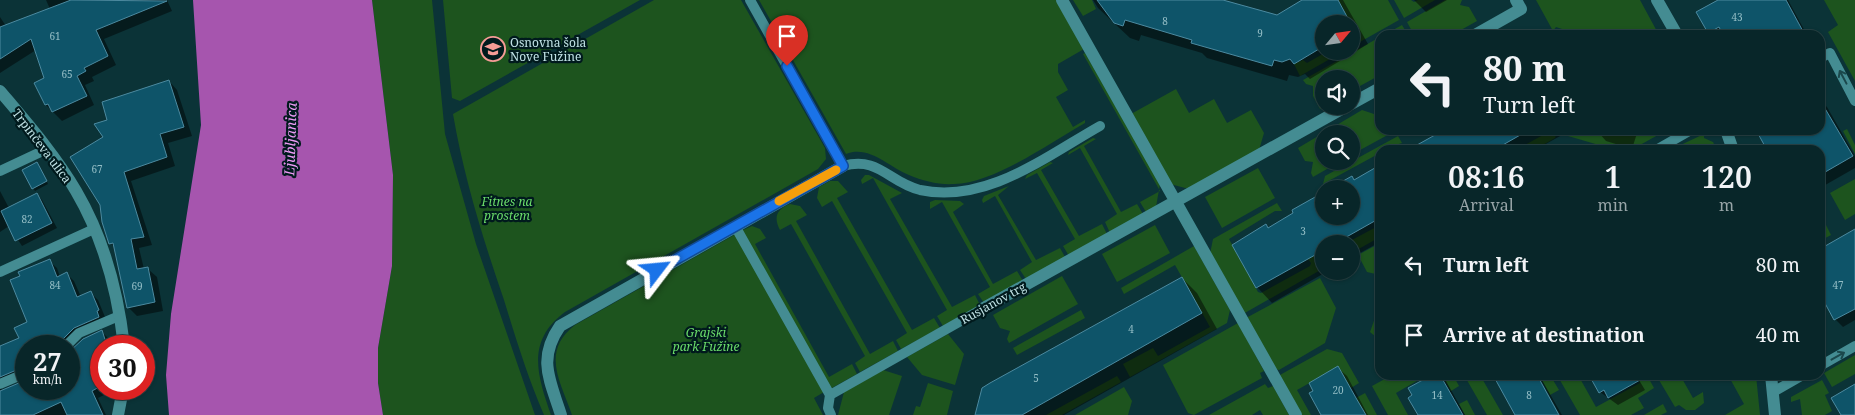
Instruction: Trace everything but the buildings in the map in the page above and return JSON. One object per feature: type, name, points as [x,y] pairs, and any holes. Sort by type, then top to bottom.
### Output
[{"type":"street","points":[[1062,0],[1296,415]]},
{"type":"street","points":[[1484,30],[1521,9],[1516,0]]},
{"type":"street","points":[[1657,0],[1674,30]]},
{"type":"street","name":"Trpinčeva ulica","points":[[0,91],[46,149],[76,192],[94,229],[113,286],[122,335]]},
{"type":"street","points":[[1360,99],[1375,91]]},
{"type":"street","name":"Rusjanov trg","points":[[982,309],[1331,115]]},
{"type":"street","points":[[561,415],[551,385],[546,354],[560,326],[843,166]]},
{"type":"street","points":[[1772,380],[1775,415]]},
{"type":"street","points":[[118,415],[121,400]]},
{"type":"lane","points":[[750,0],[843,166],[865,162],[908,186],[950,193],[968,192],[997,183],[1100,126]]},
{"type":"lane","points":[[1825,56],[1830,53],[1855,101]]},
{"type":"lane","points":[[1665,145],[1682,135]]},
{"type":"lane","points":[[0,171],[46,149]]},
{"type":"lane","points":[[735,226],[830,395],[828,408],[831,415]]},
{"type":"lane","points":[[0,272],[94,229]]},
{"type":"lane","name":"Rusjanov trg","points":[[830,395],[982,309]]},
{"type":"lane","points":[[77,335],[119,316]]},
{"type":"lane","points":[[1825,363],[1855,346]]},
{"type":"lane","points":[[0,384],[15,377]]},
{"type":"lane","points":[[1773,392],[1794,380]]},
{"type":"green space","points":[[372,0],[432,0],[445,134],[476,244],[535,415],[383,415],[378,383],[378,348],[392,266],[393,175]]},
{"type":"green space","name":"Osnovna šola Nove Fužine","points":[[443,0],[640,0],[460,101],[452,98]]},
{"type":"green space","name":"Fitnes na prostem","points":[[654,0],[741,0],[825,148],[826,159],[818,169],[565,312],[544,335],[540,347],[538,359],[539,372],[551,415],[544,415],[522,358],[468,185],[453,114]]},
{"type":"green space","points":[[759,0],[1056,0],[1084,49],[1058,64],[1058,72],[1068,90],[1056,97],[1073,127],[1085,120],[1085,123],[1004,170],[970,182],[954,184],[937,183],[920,179],[863,152],[846,154]]},
{"type":"green space","points":[[1073,0],[1092,0],[1096,9],[1083,16]]},
{"type":"green space","points":[[1338,0],[1388,0],[1399,20],[1381,30],[1375,30],[1375,34],[1360,42],[1360,15],[1346,15]]},
{"type":"green space","points":[[1394,0],[1411,0],[1414,2],[1418,0],[1435,0],[1404,18]]},
{"type":"green space","points":[[1445,0],[1462,0],[1460,5],[1469,7],[1477,21],[1461,30],[1411,30],[1407,22]]},
{"type":"green space","points":[[1536,0],[1640,0],[1656,30],[1565,30],[1556,27],[1552,30]]},
{"type":"green space","points":[[1824,0],[1855,0],[1855,81],[1828,32],[1838,25]]},
{"type":"green space","points":[[1402,25],[1405,30],[1393,30]]},
{"type":"green space","points":[[1375,40],[1375,78],[1360,86],[1360,70],[1321,70],[1339,60],[1360,60],[1360,48]]},
{"type":"green space","points":[[1085,53],[1160,184],[1159,189],[1083,54]]},
{"type":"green space","points":[[1315,58],[1315,60],[1328,60],[1300,76],[1294,64],[1303,60],[1307,63]]},
{"type":"green space","points":[[1315,73],[1315,100],[1313,86],[1306,84],[1303,80]]},
{"type":"green space","points":[[1176,89],[1189,113],[1214,99],[1227,123],[1251,110],[1264,133],[1259,150],[1189,189],[1170,184],[1131,114]]},
{"type":"green space","points":[[1362,110],[1375,114],[1375,135],[1388,135],[1360,150],[1360,125],[1337,125],[1354,115],[1360,115]]},
{"type":"green space","points":[[1847,129],[1855,145],[1855,154],[1843,131]]},
{"type":"green space","points":[[1543,135],[1556,135],[1555,138],[1543,145],[1525,145]]},
{"type":"green space","points":[[1658,135],[1640,145],[1599,145],[1568,136]]},
{"type":"green space","points":[[1704,135],[1704,138],[1713,142],[1714,145],[1681,145]]},
{"type":"green space","points":[[1398,136],[1402,143],[1382,145]]},
{"type":"green space","points":[[1093,138],[1096,139],[1084,146],[1121,212],[1137,204],[1143,214],[1110,233],[1105,222],[1117,214],[1080,148],[1068,155],[1069,152]]},
{"type":"green space","points":[[1315,138],[1315,170],[1325,170],[1313,177],[1311,173],[1313,162],[1305,161],[1298,148]]},
{"type":"green space","points":[[1375,149],[1375,156],[1360,164],[1360,157]]},
{"type":"green space","points":[[1050,162],[1053,163],[1041,170],[1079,236],[1102,224],[1107,234],[1069,256],[1063,246],[1075,239],[1037,173],[1025,179],[1027,175]]},
{"type":"green space","points":[[1258,168],[1275,198],[1222,228],[1205,197]]},
{"type":"green space","points":[[1336,170],[1349,170],[1330,180],[1324,180],[1325,176]]},
{"type":"green space","points":[[865,175],[869,175],[902,193],[890,199],[952,307],[975,295],[980,305],[943,326],[937,316],[947,310],[873,178],[862,184],[861,180]]},
{"type":"green space","points":[[1855,179],[1855,214],[1845,220],[1830,193]]},
{"type":"green space","points":[[830,181],[838,181],[848,192],[837,198],[912,330],[934,318],[940,328],[901,349],[896,340],[907,333],[832,201],[822,207],[817,198],[819,187]]},
{"type":"green space","points":[[1009,186],[998,195],[1036,260],[1060,248],[1065,257],[1026,279],[1020,270],[1032,262],[995,196],[983,203],[982,200],[984,196]]},
{"type":"green space","points":[[1159,192],[1156,207],[1146,212],[1140,202]]},
{"type":"green space","points":[[935,200],[960,201],[964,204],[953,212],[993,284],[1017,271],[1023,281],[984,303],[978,294],[990,287],[942,202],[930,209],[930,202]]},
{"type":"green space","points":[[1277,203],[1282,211],[1275,211],[1229,239],[1258,292],[1261,293],[1310,266],[1311,263],[1308,259],[1315,255],[1315,273],[1243,314],[1210,254],[1213,239]]},
{"type":"green space","points":[[790,204],[800,206],[807,215],[796,221],[870,354],[893,341],[898,351],[860,372],[855,363],[865,356],[791,224],[780,230],[777,221],[779,211]]},
{"type":"green space","points":[[1825,223],[1831,235],[1825,238]]},
{"type":"green space","points":[[1155,225],[1170,253],[1117,282],[1102,254]]},
{"type":"green space","points":[[752,226],[760,229],[766,238],[755,244],[829,377],[852,364],[857,374],[830,389],[741,231]]},
{"type":"green space","points":[[1375,228],[1375,240],[1360,248],[1360,236]]},
{"type":"green space","name":"Grajski park Fužine","points":[[736,234],[824,392],[814,398],[823,415],[572,415],[556,368],[558,346],[564,335],[575,325]]},
{"type":"green space","points":[[1194,246],[1230,310],[1227,323],[1130,377],[1123,364],[1153,348],[1158,356],[1210,327],[1175,265],[1124,294],[1121,288]]},
{"type":"green space","points":[[1375,246],[1375,274],[1367,272],[1360,259],[1360,254]]},
{"type":"green space","points":[[1062,276],[1078,304],[1009,343],[1007,339],[1010,331],[1000,328],[993,315]]},
{"type":"green space","points":[[1316,280],[1321,280],[1336,308],[1325,343],[1279,370],[1273,368],[1246,318]]},
{"type":"green space","points":[[1081,310],[1085,318],[1017,355],[1013,348]]},
{"type":"green space","points":[[1375,318],[1375,336],[1370,332]]},
{"type":"green space","points":[[1238,323],[1264,371],[1260,373],[1262,378],[1194,415],[1188,413],[1163,365]]},
{"type":"green space","points":[[948,334],[964,354],[955,385],[922,375],[907,357]]},
{"type":"green space","points":[[1327,349],[1342,353],[1359,383],[1351,388],[1338,367],[1297,390],[1311,415],[1300,415],[1278,376]]},
{"type":"green space","points":[[1855,355],[1855,374],[1832,387],[1825,372]]},
{"type":"green space","points":[[883,370],[902,376],[889,415],[838,415],[844,392]]},
{"type":"green space","points":[[1117,376],[1121,382],[1062,415],[1046,415]]},
{"type":"green space","points":[[1383,380],[1418,380],[1396,393],[1408,415],[1388,415],[1372,386]]},
{"type":"green space","points":[[1445,380],[1456,380],[1459,386],[1451,391]]},
{"type":"green space","points":[[1467,380],[1483,380],[1503,415],[1487,415]]},
{"type":"green space","points":[[1542,380],[1553,380],[1559,390],[1550,395]]},
{"type":"green space","points":[[1560,380],[1581,380],[1596,407],[1640,383],[1638,380],[1650,380],[1654,388],[1638,398],[1644,408],[1631,415],[1580,415]]},
{"type":"green space","points":[[1659,380],[1683,380],[1693,398],[1703,392],[1704,403],[1695,410],[1686,410],[1679,405],[1675,407]]},
{"type":"green space","points":[[1731,380],[1756,380],[1760,415],[1725,415],[1744,404]]},
{"type":"green space","points":[[1822,380],[1829,393],[1825,395],[1832,411],[1825,415],[1802,415],[1800,399],[1791,402],[1791,397]]},
{"type":"green space","points":[[928,383],[953,391],[947,415],[913,415],[916,406],[920,407]]},
{"type":"green space","points":[[1265,384],[1268,388],[1273,386],[1289,415],[1263,415],[1260,410],[1252,415],[1209,415]]},
{"type":"green space","points":[[1124,387],[1132,401],[1128,415],[1075,415]]},
{"type":"green space","points":[[1365,393],[1377,415],[1366,415],[1356,398]]},
{"type":"green space","points":[[1467,400],[1475,415],[1465,415],[1459,404]]},
{"type":"green space","points":[[1663,404],[1667,412],[1661,415],[1644,415]]},
{"type":"water","name":"Ljubljanica","points":[[193,0],[372,0],[393,175],[392,266],[378,348],[378,383],[383,415],[169,415],[166,375],[171,314],[201,125]]},
{"type":"slow traffic","points":[[779,201],[836,170]]},
{"type":"place","name":"Osnovna šola Nove Fužine","points":[[493,49]]},
{"type":"route","points":[[657,270],[843,166],[787,66]]}]
